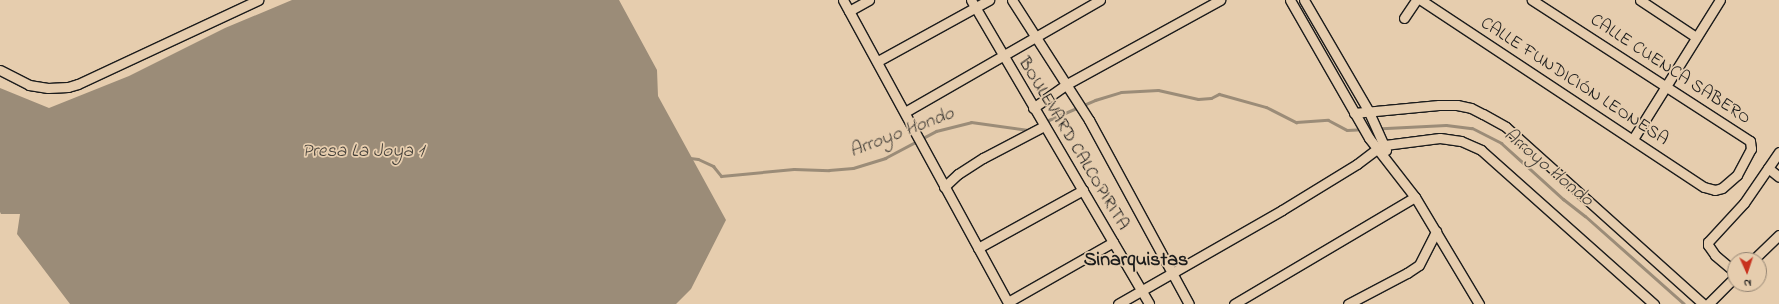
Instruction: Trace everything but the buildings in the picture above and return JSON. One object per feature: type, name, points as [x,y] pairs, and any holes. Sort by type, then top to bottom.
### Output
[{"type":"street","points":[[0,70],[29,85],[48,88],[73,86],[258,0]]},
{"type":"street","points":[[843,0],[878,61],[944,187],[1008,303],[1113,242]]},
{"type":"street","points":[[849,11],[869,0]]},
{"type":"street","points":[[878,61],[973,4],[989,0]]},
{"type":"street","name":"BOULEVARD CALCOPIRITA","points":[[1012,0],[1034,37],[1090,120],[1189,304]]},
{"type":"street","points":[[905,112],[1004,57],[1034,37],[1100,0]]},
{"type":"street","points":[[944,187],[958,174],[1039,118],[1067,84],[1220,0]]},
{"type":"street","points":[[1290,0],[1369,138],[1381,147],[1415,197],[1436,231],[1476,303]]},
{"type":"street","points":[[1304,0],[1368,110],[1380,135],[1381,147]]},
{"type":"street","points":[[1404,18],[1416,0]]},
{"type":"street","name":"CALLE FUNDICIÓN LEONESA","points":[[1421,0],[1704,187],[1711,189]]},
{"type":"street","name":"CALLE CUENCA SABERO","points":[[1532,0],[1750,141],[1751,149],[1737,175],[1722,188],[1711,189]]},
{"type":"street","points":[[1640,0],[1696,37]]},
{"type":"street","points":[[1633,139],[1720,0]]},
{"type":"street","name":"BOULEVARD CALCOPIRITA","points":[[973,4],[1149,304]]},
{"type":"street","points":[[1354,113],[1368,110],[1456,105],[1471,108],[1506,127],[1703,304]]},
{"type":"street","points":[[1118,304],[1173,274],[1333,179],[1381,147],[1440,138],[1472,144],[1481,150],[1654,304]]},
{"type":"street","points":[[1727,265],[1715,255],[1708,245],[1708,242],[1744,203],[1779,152]]},
{"type":"street","points":[[1768,168],[1779,177]]},
{"type":"street","points":[[978,248],[1083,190]]},
{"type":"street","points":[[1234,304],[1415,197]]},
{"type":"street","points":[[1348,304],[1407,273],[1419,265],[1436,231]]},
{"type":"street","points":[[1761,252],[1779,235]]},
{"type":"street","points":[[1708,304],[1727,285]]},
{"type":"water","name":"Presa La Joya 1","points":[[292,0],[619,0],[657,70],[658,96],[726,220],[691,289],[676,304],[70,304],[17,234],[20,214],[1,214],[0,212],[0,88],[49,108],[129,76],[225,28]]},
{"type":"waterway","name":"Arroyo Hondo","points":[[1044,122],[1095,100],[1121,92],[1158,90],[1198,99],[1211,98],[1219,94],[1266,107],[1296,122],[1328,120],[1347,130],[1446,125],[1472,128],[1501,143],[1684,304]]},
{"type":"waterway","name":"Arroyo Hondo","points":[[690,158],[698,159],[713,166],[721,176],[794,169],[829,170],[853,168],[885,158],[936,131],[971,122],[1028,130]]},
{"type":"district","name":"Sinarquistas","points":[[1136,260]]}]
